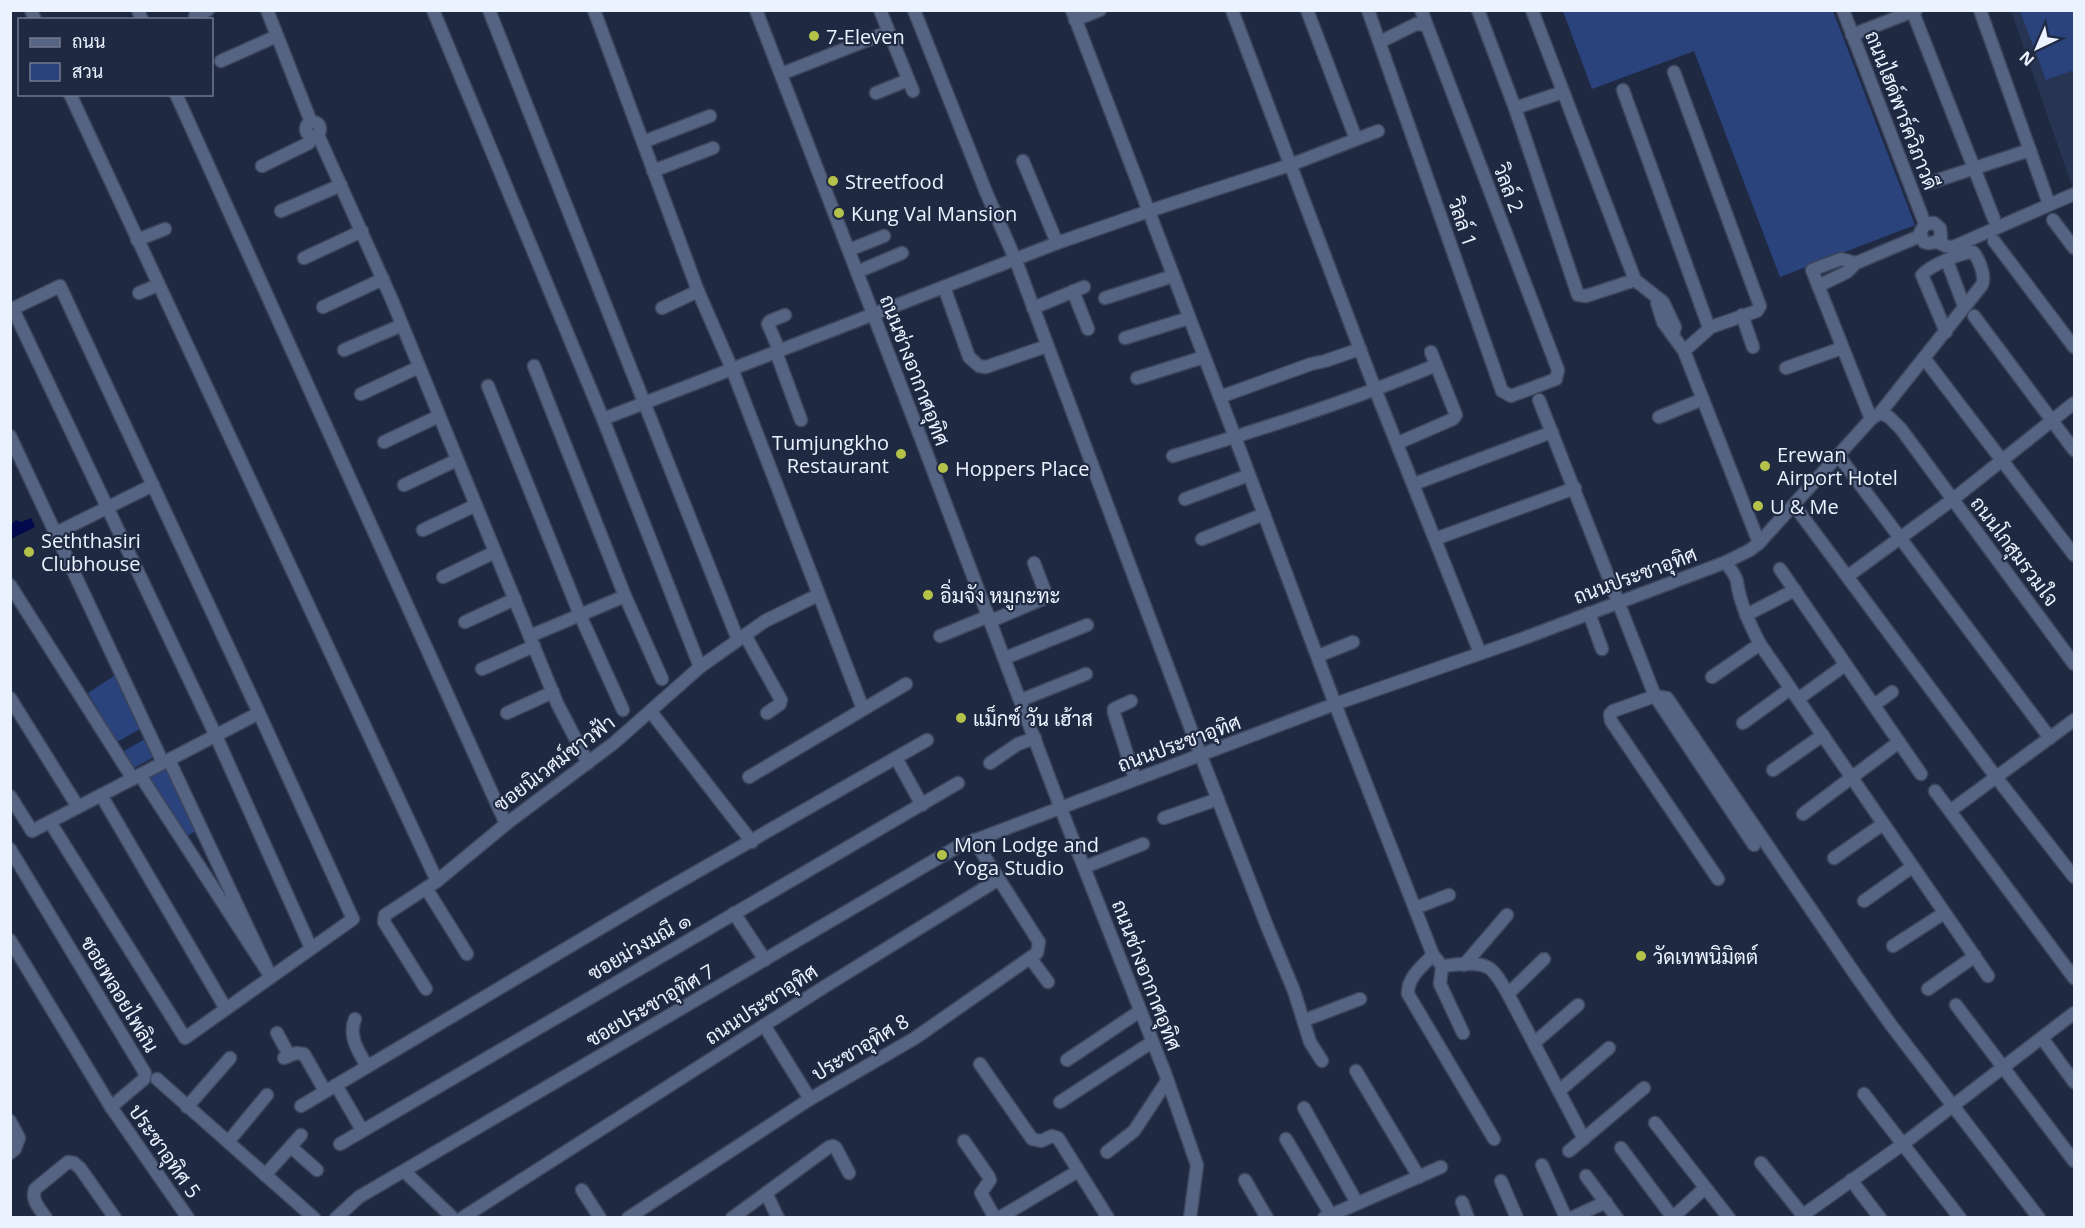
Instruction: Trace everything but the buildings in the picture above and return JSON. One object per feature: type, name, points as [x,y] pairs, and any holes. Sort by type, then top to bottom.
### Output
[{"type":"street","points":[[195,16],[208,10]]},
{"type":"street","points":[[262,165],[309,143],[320,132],[319,124],[311,122],[267,10]]},
{"type":"street","points":[[433,10],[603,419],[700,667]]},
{"type":"street","points":[[489,10],[644,403],[742,637],[781,700],[780,704],[767,713]]},
{"type":"street","points":[[594,10],[698,291],[732,369],[863,709]]},
{"type":"street","name":"ถนนช่างอากาศอุทิศ","points":[[756,10],[1167,1081],[1197,1165],[1190,1218]]},
{"type":"street","points":[[876,93],[911,85],[880,10]]},
{"type":"street","points":[[914,10],[986,192],[1016,261],[1201,756],[1305,1020],[1310,1042],[1322,1061]]},
{"type":"street","points":[[1100,10],[1073,15],[1335,704],[1433,955],[1442,966],[1440,984],[1463,1033]]},
{"type":"street","points":[[1232,10],[1375,389],[1480,653]]},
{"type":"street","points":[[1307,10],[1356,139]]},
{"type":"street","name":"วิลล์ 1","points":[[1368,10],[1502,392],[1511,396],[1556,379]]},
{"type":"street","name":"วิลล์ 2","points":[[1421,10],[1558,370],[1556,379]]},
{"type":"street","points":[[1478,10],[1515,108],[1578,295],[1586,296],[1635,280]]},
{"type":"street","points":[[1532,10],[1635,280],[1657,299],[1664,302],[1675,328],[1673,334],[1684,351],[1759,543]]},
{"type":"street","name":"ถนนไฮด์พาร์ควิภาวดี","points":[[1843,10],[1922,230],[1931,223],[1940,228],[1941,237],[1936,243]]},
{"type":"street","points":[[1980,10],[2049,204]]},
{"type":"street","points":[[1852,35],[1913,11],[1994,219]]},
{"type":"street","points":[[1380,42],[1416,24],[1426,25]]},
{"type":"street","points":[[781,74],[888,32]]},
{"type":"street","points":[[220,61],[277,36]]},
{"type":"street","points":[[1674,72],[1760,306],[1757,311],[1711,327],[1684,351]]},
{"type":"street","points":[[1623,90],[1708,325],[1711,327]]},
{"type":"street","points":[[1515,108],[1563,92]]},
{"type":"street","points":[[71,96],[431,885],[467,954]]},
{"type":"street","points":[[177,96],[506,824]]},
{"type":"street","points":[[643,142],[710,116]]},
{"type":"street","points":[[603,419],[1016,261],[1057,243],[1290,165],[1378,131]]},
{"type":"street","points":[[315,136],[341,185],[383,279],[553,692],[588,763]]},
{"type":"street","points":[[653,171],[713,148]]},
{"type":"street","points":[[1929,183],[2030,150]]},
{"type":"street","points":[[1023,161],[1057,243]]},
{"type":"street","points":[[281,211],[341,185]]},
{"type":"street","points":[[1818,286],[1847,272],[1856,263],[1922,230],[1926,243],[1953,247],[2074,194]]},
{"type":"street","points":[[2053,220],[2074,248]]},
{"type":"street","points":[[137,240],[165,229]]},
{"type":"street","points":[[304,258],[362,231]]},
{"type":"street","points":[[849,250],[884,236]]},
{"type":"street","points":[[1994,241],[2074,347]]},
{"type":"street","name":"ถนนประชาอุทิศ","points":[[974,840],[1335,704],[1619,602],[1728,566],[1759,543],[1876,416],[1946,332],[1984,280],[1973,252],[1947,261]]},
{"type":"street","points":[[857,272],[902,254]]},
{"type":"street","points":[[1848,576],[1952,500],[1901,429],[1889,417],[1876,416],[1842,348],[1812,270],[1841,259],[1856,263]]},
{"type":"street","points":[[1946,332],[1922,275],[1926,270],[1947,261],[1964,306]]},
{"type":"street","points":[[1105,298],[1173,276]]},
{"type":"street","points":[[324,307],[383,279]]},
{"type":"street","points":[[139,294],[158,285]]},
{"type":"street","points":[[50,822],[185,1038],[353,919],[260,713],[60,286],[12,310],[216,736],[311,948]]},
{"type":"street","points":[[944,287],[969,357],[979,366],[986,367],[1047,345]]},
{"type":"street","points":[[1033,308],[1079,289],[1088,329]]},
{"type":"street","points":[[662,308],[698,291]]},
{"type":"street","points":[[785,315],[768,324],[801,420]]},
{"type":"street","points":[[1742,315],[1753,347]]},
{"type":"street","points":[[1974,316],[2074,450]]},
{"type":"street","points":[[1125,338],[1189,318]]},
{"type":"street","points":[[345,350],[402,325]]},
{"type":"street","points":[[1786,368],[1842,348]]},
{"type":"street","points":[[1220,397],[1360,349]]},
{"type":"street","points":[[1398,443],[1453,419],[1456,415],[1431,352]]},
{"type":"street","points":[[1137,378],[1204,357]]},
{"type":"street","points":[[1924,358],[2074,555]]},
{"type":"street","points":[[1173,456],[1375,389],[1436,365]]},
{"type":"street","points":[[534,366],[625,596],[662,679]]},
{"type":"street","points":[[361,394],[419,367]]},
{"type":"street","points":[[488,386],[579,615],[623,710]]},
{"type":"street","points":[[1659,417],[1702,399]]},
{"type":"street","points":[[1539,400],[1655,696],[1754,845]]},
{"type":"street","name":"ถนนโกสุมรวมใจ","points":[[2074,403],[1952,500],[2074,664]]},
{"type":"street","points":[[384,442],[439,416]]},
{"type":"street","points":[[1414,484],[1552,432]]},
{"type":"street","points":[[10,435],[271,977]]},
{"type":"street","points":[[1838,455],[2050,738]]},
{"type":"street","points":[[404,484],[457,460]]},
{"type":"street","points":[[1185,499],[1249,475]]},
{"type":"street","points":[[56,533],[153,485]]},
{"type":"street","points":[[1436,539],[1575,488]]},
{"type":"street","points":[[423,530],[476,505]]},
{"type":"street","points":[[1794,505],[1996,777],[2074,877]]},
{"type":"street","points":[[1202,539],[1264,514]]},
{"type":"street","points":[[444,577],[495,552]]},
{"type":"street","points":[[940,636],[1047,597],[1034,563]]},
{"type":"street","points":[[1728,566],[1727,574],[1732,586],[1736,588],[1760,644],[1988,976]]},
{"type":"street","points":[[1780,568],[1921,774]]},
{"type":"street","points":[[10,585],[271,977]]},
{"type":"street","points":[[1746,615],[1795,590]]},
{"type":"street","name":"ซอยนิเวศม์ชาวฟ้า","points":[[426,989],[384,922],[385,915],[431,885],[506,824],[588,763],[651,712],[700,667],[765,621],[818,595]]},
{"type":"street","points":[[482,669],[579,615],[625,596]]},
{"type":"street","points":[[465,622],[515,599]]},
{"type":"street","points":[[1589,613],[1602,649]]},
{"type":"street","points":[[1005,658],[1088,625]]},
{"type":"street","points":[[1318,656],[1353,642]]},
{"type":"street","points":[[1712,677],[1760,644]]},
{"type":"street","points":[[1743,723],[1845,665]]},
{"type":"street","points":[[1021,700],[1086,674]]},
{"type":"street","points":[[749,777],[906,684]]},
{"type":"street","points":[[507,713],[553,692]]},
{"type":"street","points":[[1874,705],[1892,692]]},
{"type":"street","points":[[1718,879],[1609,717],[1613,711],[1655,696],[1667,698],[1857,977],[2039,1218]]},
{"type":"street","points":[[10,698],[78,807]]},
{"type":"street","points":[[1131,701],[1114,709],[1114,713],[1136,779]]},
{"type":"street","points":[[651,712],[752,842]]},
{"type":"street","points":[[10,796],[32,831],[260,713]]},
{"type":"street","points":[[1950,811],[2074,720]]},
{"type":"street","points":[[1773,770],[1823,735]]},
{"type":"street","points":[[990,762],[1018,744],[1035,738]]},
{"type":"street","points":[[301,1106],[658,894],[927,740]]},
{"type":"street","points":[[1803,814],[1899,742]]},
{"type":"street","points":[[896,758],[922,805]]},
{"type":"street","name":"ซอยม่วงมณี ๑","points":[[340,1144],[958,783]]},
{"type":"street","points":[[1935,791],[2074,978]]},
{"type":"street","points":[[101,795],[226,1009]]},
{"type":"street","points":[[1164,818],[1218,799]]},
{"type":"street","points":[[1834,858],[1883,824]]},
{"type":"street","points":[[974,840],[1039,942],[1037,953],[1031,959],[1048,982]]},
{"type":"street","name":"ซอยประชาอุทิศ 7","points":[[336,1218],[359,1197],[957,847],[974,840]]},
{"type":"street","points":[[1085,867],[1143,844]]},
{"type":"street","name":"ซอยพลอยไพลิน","points":[[10,849],[145,1073],[144,1079],[111,1107]]},
{"type":"street","points":[[1864,901],[1912,867]]},
{"type":"street","name":"ถนนประชาอุทิศ","points":[[469,1216],[764,1025],[999,879]]},
{"type":"street","points":[[1415,908],[1449,895]]},
{"type":"street","points":[[1893,946],[1944,912]]},
{"type":"street","points":[[734,913],[765,960]]},
{"type":"street","points":[[1464,965],[1506,915]]},
{"type":"street","points":[[10,940],[111,1107]]},
{"type":"street","points":[[1433,955],[1412,977],[1407,986],[1408,994],[1494,1139]]},
{"type":"street","points":[[1928,989],[1975,956]]},
{"type":"street","name":"ประชาอุทิศ 8","points":[[628,1218],[810,1099],[915,1038],[1031,959]]},
{"type":"street","points":[[1508,994],[1544,959]]},
{"type":"street","points":[[1442,966],[1487,967],[1493,972],[1508,994],[1584,1139]]},
{"type":"street","points":[[1305,1020],[1360,999]]},
{"type":"street","points":[[1534,1043],[1578,1005]]},
{"type":"street","points":[[1956,1005],[2074,1161]]},
{"type":"street","points":[[1067,1059],[1140,1011]]},
{"type":"street","points":[[1761,1163],[1804,1216],[1903,1144],[2074,1013]]},
{"type":"street","points":[[355,1018],[351,1028],[352,1034],[367,1066]]},
{"type":"street","points":[[764,1025],[810,1099]]},
{"type":"street","points":[[277,1033],[287,1056],[300,1052],[304,1054],[362,1130]]},
{"type":"street","points":[[2042,1038],[2074,1082]]},
{"type":"street","points":[[1060,1102],[1152,1042]]},
{"type":"street","points":[[1559,1090],[1609,1048]]},
{"type":"street","points":[[187,1107],[230,1058]]},
{"type":"street","points":[[980,1064],[1032,1139],[1041,1141],[1055,1136],[1108,1218]]},
{"type":"street","points":[[1356,1071],[1419,1177]]},
{"type":"street","points":[[158,1078],[187,1107],[314,1218]]},
{"type":"street","points":[[1107,1152],[1134,1131],[1167,1081]]},
{"type":"street","points":[[1569,1151],[1644,1088]]},
{"type":"street","points":[[1864,1094],[1960,1218]]},
{"type":"street","points":[[228,1142],[267,1095]]},
{"type":"street","name":"ประชาอุทิศ 5","points":[[111,1107],[188,1218]]},
{"type":"street","points":[[1304,1108],[1357,1203]]},
{"type":"street","points":[[10,1121],[19,1138],[15,1149],[10,1153]]},
{"type":"street","points":[[1655,1123],[1729,1218]]},
{"type":"street","points":[[265,1176],[301,1135]]},
{"type":"street","points":[[1286,1139],[1327,1216],[1441,1167]]},
{"type":"street","points":[[963,1141],[989,1177],[990,1180],[981,1193],[997,1218],[1078,1171]]},
{"type":"street","points":[[732,1218],[833,1146],[849,1173]]},
{"type":"street","points":[[291,1147],[317,1170]]},
{"type":"street","points":[[1621,1148],[1672,1217],[1706,1188]]},
{"type":"street","points":[[45,1218],[34,1200],[35,1189],[68,1162],[80,1168],[115,1218]]},
{"type":"street","points":[[1542,1165],[1569,1218],[1606,1202]]},
{"type":"street","points":[[405,1172],[453,1218]]},
{"type":"street","points":[[1586,1176],[1617,1218]]},
{"type":"street","points":[[1245,1180],[1267,1218]]},
{"type":"street","points":[[1851,1180],[1880,1218]]},
{"type":"street","points":[[1501,1181],[1517,1218]]},
{"type":"street","points":[[582,1190],[600,1218]]},
{"type":"street","points":[[766,1193],[778,1218]]},
{"type":"street","points":[[1462,1202],[1468,1218]]},
{"type":"shaded area","points":[[2011,11],[2074,11],[2074,189],[2073,189]]},
{"type":"shaded area","points":[[31,518],[35,527],[11,539],[12,524],[16,520],[21,522]]},
{"type":"green space","points":[[1563,11],[1833,11],[1915,225],[1780,277],[1694,51],[1592,89]]},
{"type":"green space","points":[[2020,11],[2074,11],[2074,70],[2046,80]]},
{"type":"green space","points":[[114,676],[140,729],[117,742],[88,693]]},
{"type":"green space","points":[[145,739],[154,757],[134,768],[124,751]]},
{"type":"green space","points":[[168,767],[196,831],[187,836],[149,777]]},
{"type":"place","name":"7-Eleven","points":[[814,36]]},
{"type":"place","name":"Streetfood","points":[[833,181]]},
{"type":"place","name":"Kung Val Mansion","points":[[839,213]]},
{"type":"place","name":"Tumjungkho Restaurant","points":[[901,454]]},
{"type":"place","name":"Erewan Airport Hotel","points":[[1765,466]]},
{"type":"place","name":"Hoppers Place","points":[[943,468]]},
{"type":"place","name":"U & Me","points":[[1758,506]]},
{"type":"place","name":"Seththasiri Clubhouse","points":[[29,552]]},
{"type":"place","name":"อิ่มจัง หมูกะทะ","points":[[928,595]]},
{"type":"place","name":"แม็กซ์ วัน เฮ้าส","points":[[961,718]]},
{"type":"place","name":"Mon Lodge and Yoga Studio","points":[[942,855]]},
{"type":"place","name":"วัดเทพนิมิตต์","points":[[1641,956]]}]
